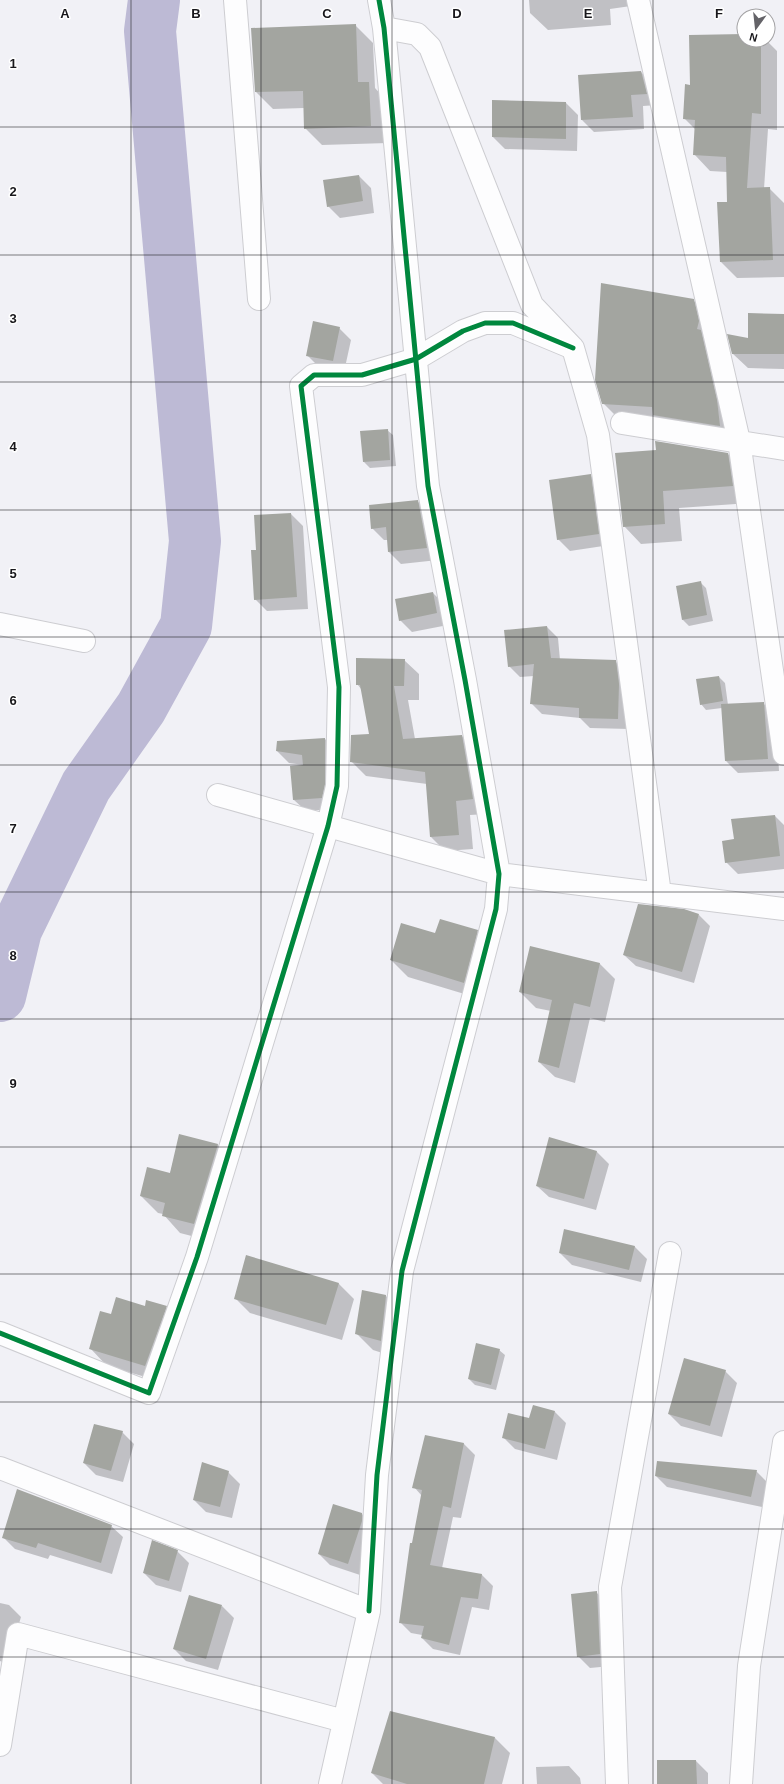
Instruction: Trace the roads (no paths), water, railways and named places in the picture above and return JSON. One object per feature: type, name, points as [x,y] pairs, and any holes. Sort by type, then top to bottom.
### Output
[{"type":"street","points":[[235,0],[259,299]]},
{"type":"street","points":[[330,1784],[369,1611],[377,1475],[402,1271],[496,909],[499,874],[466,680],[428,486],[384,28],[379,0]]},
{"type":"street","points":[[638,0],[738,441],[784,754]]},
{"type":"street","points":[[384,28],[417,34],[430,47],[532,305],[573,348],[598,435],[660,894]]},
{"type":"street","points":[[0,1333],[149,1393],[197,1257],[328,826],[337,786],[339,687],[301,386],[314,375],[362,375],[416,359],[463,331],[485,323],[513,323],[573,348]]},
{"type":"street","points":[[622,423],[784,449]]},
{"type":"street","points":[[0,624],[84,641]]},
{"type":"street","points":[[218,795],[499,874],[784,909]]},
{"type":"street","points":[[617,1784],[610,1587],[670,1253]]},
{"type":"street","points":[[741,1784],[749,1666],[784,1442]]},
{"type":"street","points":[[0,1468],[369,1611]]},
{"type":"street","points":[[0,1745],[18,1634],[344,1721]]},
{"type":"waterway","points":[[0,996],[16,930],[86,786],[141,708],[186,626],[195,541],[150,31],[154,0]]}]
